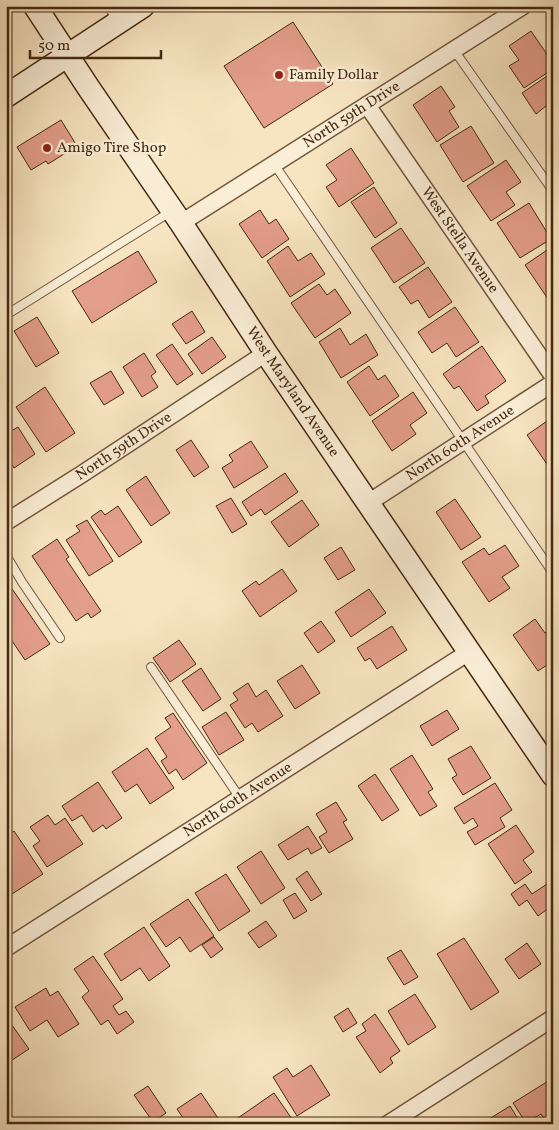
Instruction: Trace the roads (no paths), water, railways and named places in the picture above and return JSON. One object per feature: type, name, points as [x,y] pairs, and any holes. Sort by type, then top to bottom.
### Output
[{"type":"street","name":"West Maryland Avenue","points":[[36,6],[67,56],[177,217],[266,353],[553,776]]},
{"type":"street","points":[[6,96],[67,56],[113,14],[143,6]]},
{"type":"street","name":"North 59th Drive","points":[[177,217],[274,164],[523,6]]},
{"type":"street","name":"West Stella Avenue","points":[[367,104],[553,376]]},
{"type":"street","name":"North 59th Drive","points":[[6,522],[266,353]]},
{"type":"street","name":"North 60th Avenue","points":[[368,503],[553,383]]},
{"type":"street","name":"North 60th Avenue","points":[[6,948],[469,652]]},
{"type":"street","points":[[388,1124],[553,1018]]},
{"type":"lane","points":[[454,50],[553,191]]},
{"type":"lane","points":[[274,164],[553,573]]},
{"type":"lane","points":[[6,315],[177,217]]},
{"type":"lane","points":[[6,555],[60,638]]},
{"type":"lane","points":[[151,666],[240,798]]},
{"type":"place","name":"Family Dollar","points":[[279,75]]},
{"type":"place","name":"Amigo Tire Shop","points":[[47,148]]}]
